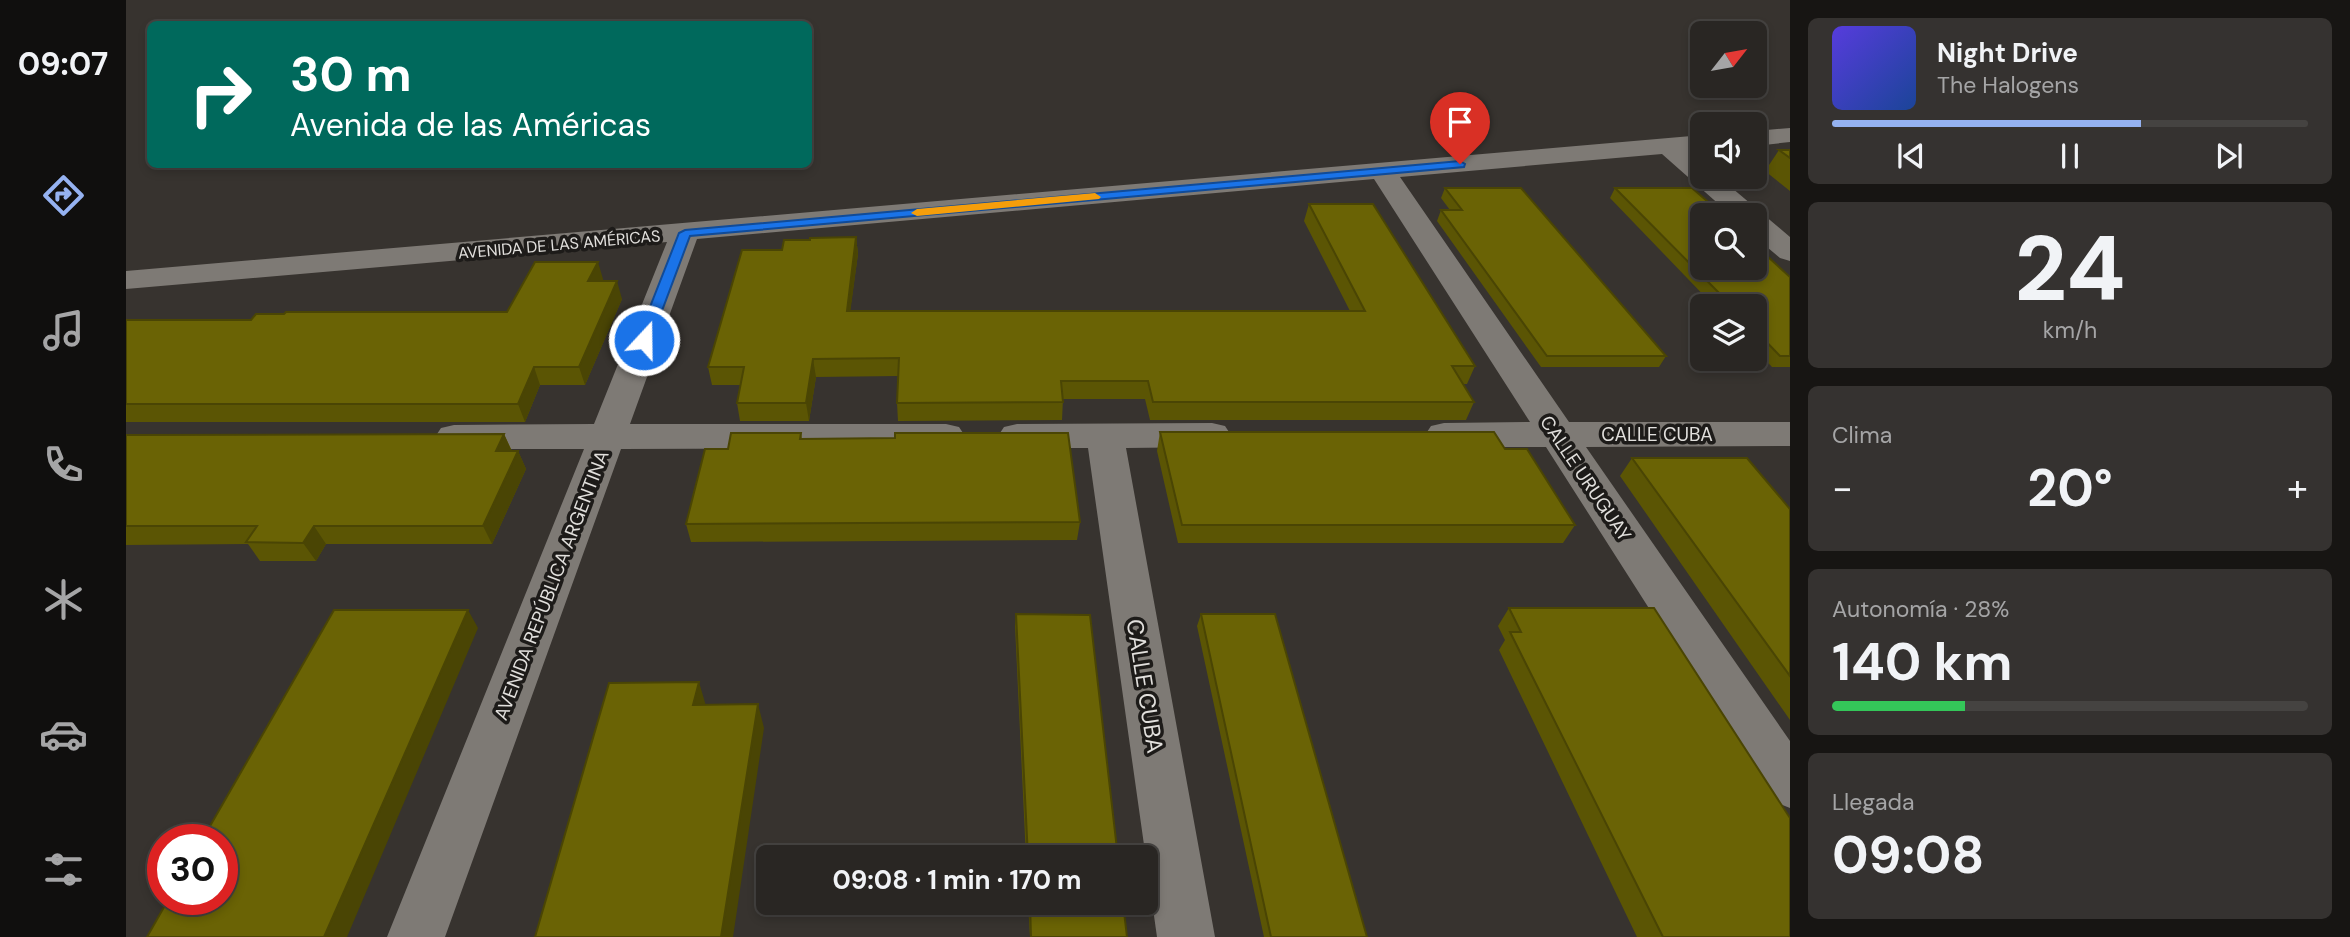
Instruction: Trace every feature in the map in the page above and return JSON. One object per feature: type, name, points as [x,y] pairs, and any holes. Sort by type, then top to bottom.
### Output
[{"type":"street","points":[[1767,138],[1790,135]]},
{"type":"street","name":"AVENIDA DE LAS AMÉRICAS","points":[[126,280],[1690,144]]},
{"type":"street","points":[[1668,146],[1733,203]]},
{"type":"street","name":"CALLE URUGUAY","points":[[1382,171],[1790,784]]},
{"type":"street","name":"AVENIDA REPÚBLICA ARGENTINA","points":[[416,937],[685,233]]},
{"type":"street","points":[[1767,233],[1790,253]]},
{"type":"street","name":"CALLE CUBA","points":[[1406,435],[1790,434]]},
{"type":"street","points":[[426,438],[1242,435]]},
{"type":"street","name":"CALLE CUBA","points":[[1105,436],[1186,937]]},
{"type":"building","points":[[1779,150],[1790,150],[1790,158]]},
{"type":"building","points":[[1445,188],[1521,188],[1666,356],[1547,356],[1441,210],[1462,210]]},
{"type":"building","points":[[1615,188],[1690,188],[1709,203],[1690,203],[1690,264]]},
{"type":"building","points":[[1309,204],[1373,204],[1475,366],[1452,366],[1474,402],[1153,402],[1148,381],[1061,381],[1063,402],[897,403],[899,358],[813,359],[806,403],[737,403],[744,367],[708,367],[742,250],[782,250],[784,240],[856,237],[847,311],[1365,311]]},
{"type":"building","points":[[1767,256],[1790,277],[1790,356],[1780,356],[1767,342],[1767,294],[1720,294],[1706,280],[1767,280]]},
{"type":"building","points":[[535,262],[598,262],[588,281],[617,281],[579,367],[534,367],[518,404],[126,404],[126,320],[251,320],[256,314],[286,312],[507,312]]},
{"type":"building","points":[[1160,432],[1494,432],[1505,449],[1527,449],[1575,525],[1182,525]]},
{"type":"building","points":[[731,433],[801,433],[800,439],[895,438],[895,433],[1068,433],[1080,522],[686,524],[705,449],[728,449]]},
{"type":"building","points":[[504,434],[496,451],[518,451],[483,526],[314,526],[303,543],[246,542],[257,526],[126,526],[126,435]]},
{"type":"building","points":[[1632,458],[1747,458],[1790,509],[1790,676]]},
{"type":"building","points":[[1509,608],[1654,608],[1790,818],[1790,937],[1663,937],[1510,632],[1521,632]]},
{"type":"building","points":[[334,610],[468,610],[324,937],[147,937],[159,915],[238,915],[238,824],[211,824]]},
{"type":"building","points":[[1016,614],[1090,615],[1117,845],[1027,845]]},
{"type":"building","points":[[1201,614],[1275,614],[1367,937],[1271,937]]},
{"type":"building","points":[[699,682],[693,705],[758,704],[721,937],[535,937],[609,683]]},
{"type":"building","points":[[1030,915],[1124,915],[1127,937],[1031,937]]},
{"type":"slow traffic","points":[[917,213],[1095,197]]},
{"type":"route","points":[[644,340],[685,233],[1460,164]]}]
